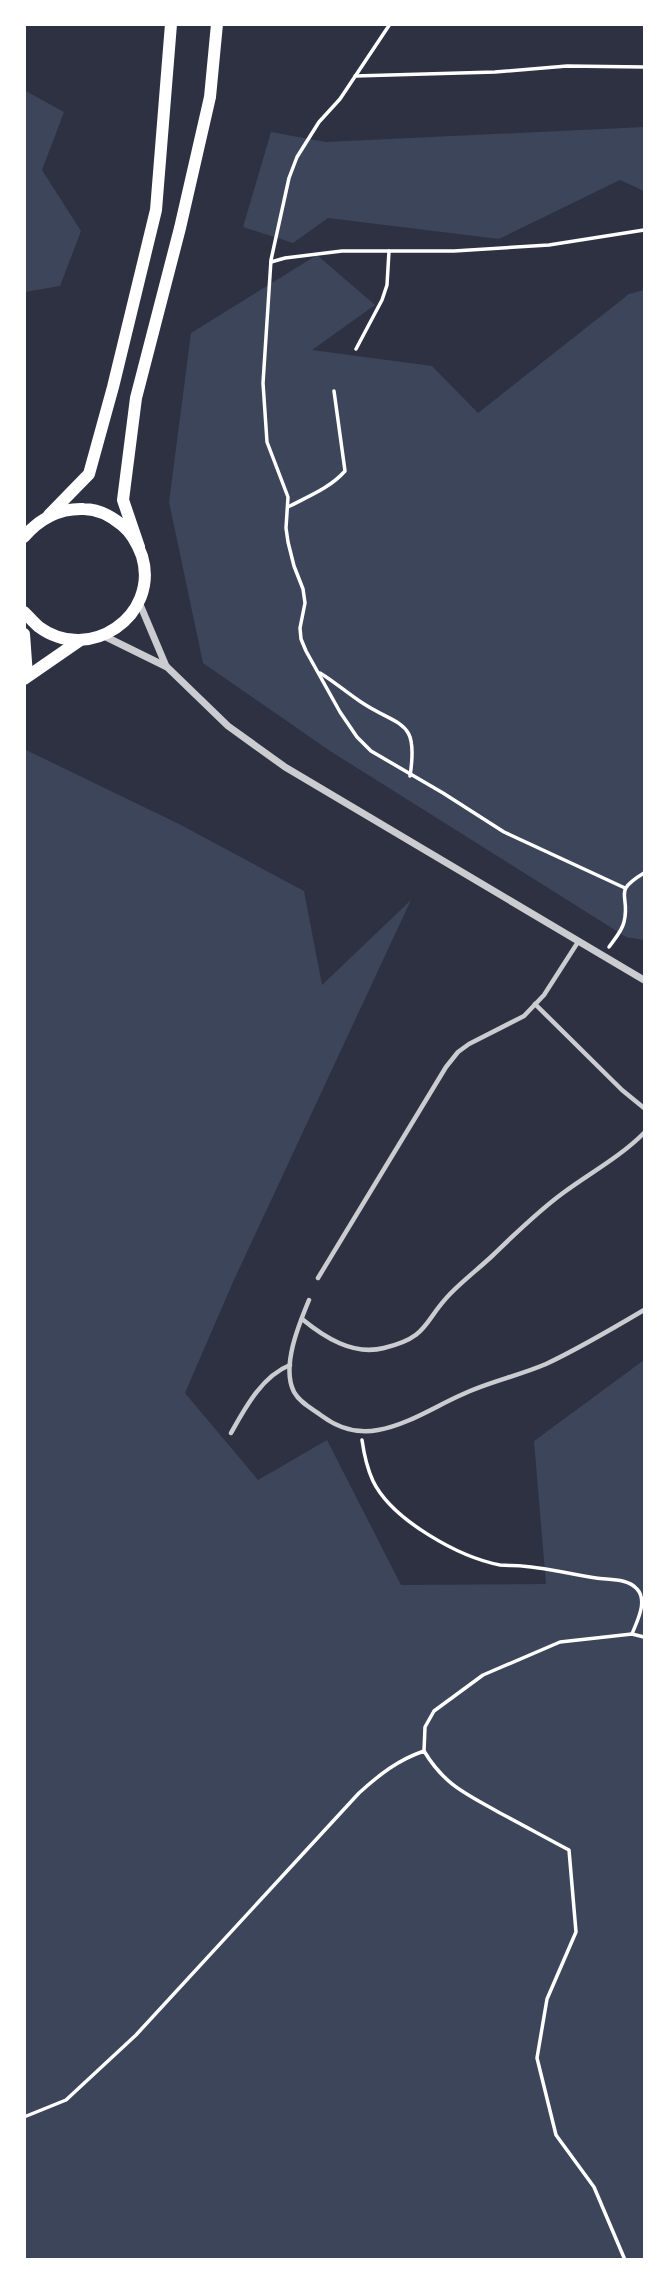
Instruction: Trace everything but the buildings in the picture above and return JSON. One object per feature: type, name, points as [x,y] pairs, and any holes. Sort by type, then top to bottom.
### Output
[{"type":"main road","points":[[24,537],[89,474],[156,210],[171,24]]},
{"type":"main road","points":[[24,612],[38,627],[58,637],[79,641],[104,636],[124,622],[139,603],[144,584],[144,565],[122,500],[136,398],[180,228],[210,97],[217,24]]},
{"type":"main road","points":[[49,515],[69,509],[90,509],[110,516],[127,529],[139,547]]},
{"type":"main road","points":[[24,634],[26,677]]},
{"type":"main road","points":[[26,677],[79,641]]},
{"type":"street","points":[[139,603],[167,667]]},
{"type":"street","points":[[104,636],[167,667],[228,726],[285,767],[645,980]]},
{"type":"lane","points":[[318,1278],[446,1067],[468,1044],[524,1016],[544,995],[579,941]]},
{"type":"lane","points":[[536,1004],[622,1090],[645,1108]]},
{"type":"lane","points":[[302,1318],[320,1334],[355,1349],[371,1351],[409,1340],[421,1333],[450,1294],[515,1232],[645,1133]]},
{"type":"lane","points":[[309,1300],[290,1356],[294,1391],[302,1401],[329,1421],[360,1431],[379,1430],[396,1424],[462,1394],[544,1364],[645,1310]]},
{"type":"lane","points":[[231,1433],[258,1390],[282,1368],[290,1365]]},
{"type":"path","points":[[390,24],[340,99],[318,122],[296,157],[271,262],[263,383],[267,442],[288,497],[288,542],[305,603],[301,639],[357,737],[371,751],[505,832],[625,888]]},
{"type":"path","points":[[355,76],[495,72],[567,66],[645,67]]},
{"type":"path","points":[[271,262],[342,251],[454,251],[549,246],[645,230]]},
{"type":"path","points":[[356,349],[387,285],[389,251]]},
{"type":"path","points":[[288,507],[321,491],[339,479],[345,471],[334,391]]},
{"type":"path","points":[[318,672],[338,683],[360,702],[400,723],[408,732],[413,744],[410,776]]},
{"type":"path","points":[[603,956],[624,923],[625,888],[629,882],[645,873]]},
{"type":"path","points":[[360,1431],[373,1482],[394,1509],[411,1522],[449,1547],[500,1565],[559,1571],[632,1584],[638,1590],[642,1604],[632,1634]]},
{"type":"path","points":[[625,2259],[594,2187],[556,2135],[537,2058],[547,1999],[576,1932],[569,1850],[450,1784],[432,1765],[424,1751],[425,1727],[434,1711],[483,1675],[560,1642],[632,1634],[645,1637]]},
{"type":"path","points":[[24,2117],[66,2100],[136,2035],[359,1793],[382,1772],[411,1755],[424,1751]]},
{"type":"shaded area","points":[[24,90],[64,112],[42,170],[81,231],[60,286],[25,292]]},
{"type":"shaded area","points":[[644,127],[644,191],[620,180],[499,239],[328,218],[293,243],[243,227],[271,132],[326,142]]},
{"type":"shaded area","points":[[317,255],[375,305],[312,350],[432,366],[478,413],[629,294],[644,290],[644,940],[626,937],[330,751],[203,663],[169,502],[191,333]]},
{"type":"shaded area","points":[[24,749],[179,824],[304,891],[322,985],[411,900],[233,1282],[185,1393],[258,1480],[327,1440],[401,1585],[546,1584],[534,1441],[644,1360],[644,2259],[25,2259]]}]
